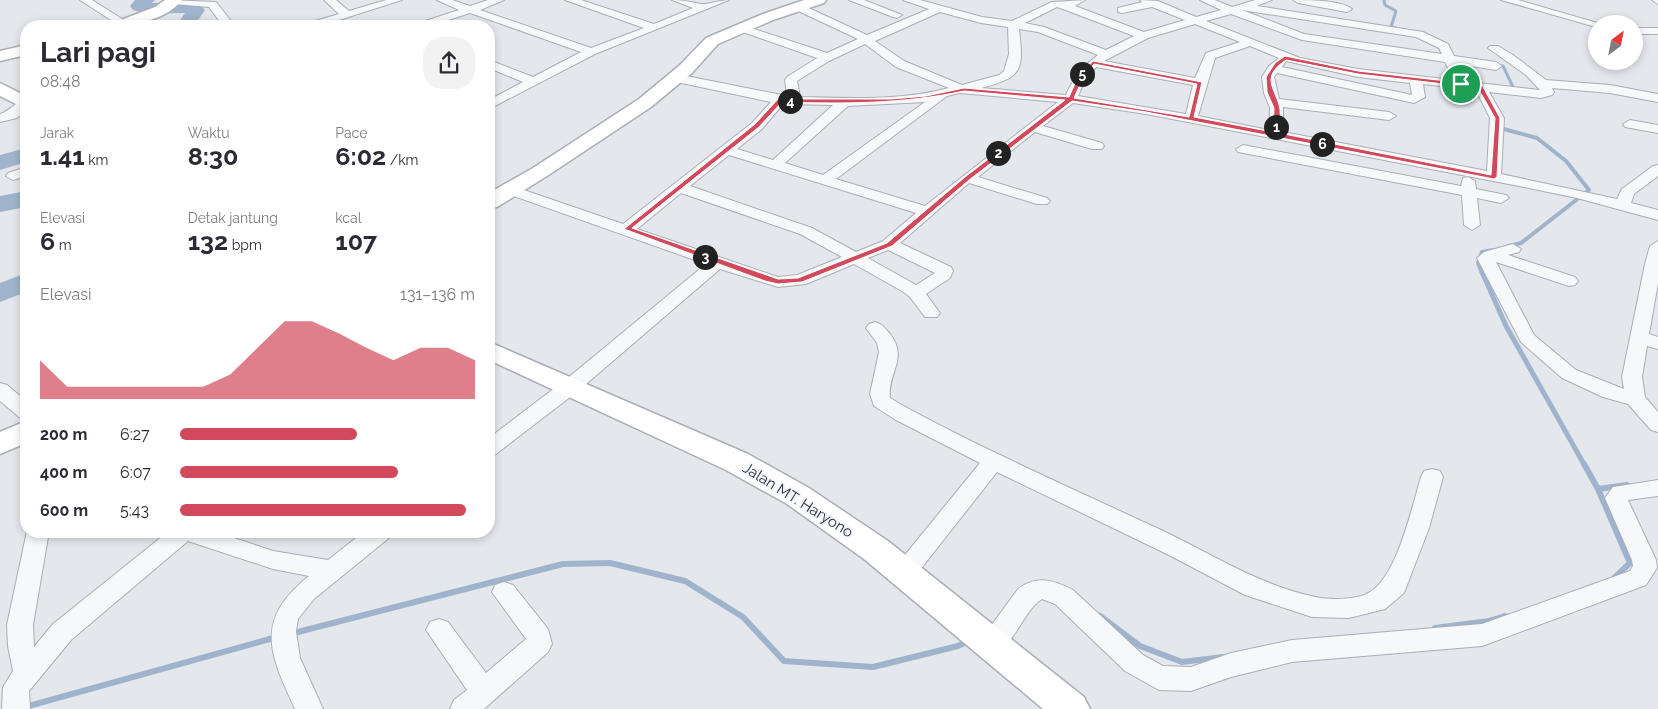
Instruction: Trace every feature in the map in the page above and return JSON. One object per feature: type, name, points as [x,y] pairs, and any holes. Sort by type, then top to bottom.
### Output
[{"type":"street","points":[[85,0],[114,20]]},
{"type":"street","points":[[329,0],[348,15]]},
{"type":"street","points":[[330,20],[397,0]]},
{"type":"street","points":[[442,0],[591,52]]},
{"type":"street","points":[[438,20],[499,0]]},
{"type":"street","points":[[570,0],[653,27]]},
{"type":"street","points":[[677,0],[703,8]]},
{"type":"street","points":[[495,102],[591,52],[724,0]]},
{"type":"street","points":[[495,199],[645,103],[676,78],[712,41],[741,28],[817,0]]},
{"type":"street","points":[[854,0],[897,16]]},
{"type":"street","points":[[908,0],[938,9],[1040,29],[1106,54]]},
{"type":"street","points":[[1066,6],[1080,0]]},
{"type":"street","points":[[1205,0],[1302,37],[1496,66]]},
{"type":"street","points":[[510,190],[628,229],[767,280],[789,282],[812,276],[889,244],[967,178],[1070,99],[1079,79],[1093,63],[1106,54],[1144,36],[1267,0]]},
{"type":"street","points":[[1298,0],[1350,4],[1328,42]]},
{"type":"street","points":[[1506,0],[1588,21]]},
{"type":"street","points":[[1538,0],[1588,21]]},
{"type":"street","points":[[1122,10],[1149,1],[1285,58],[1343,70],[1546,94],[1548,92],[1544,84],[1494,48]]},
{"type":"street","points":[[133,20],[170,4],[212,4],[225,20]]},
{"type":"street","points":[[1013,25],[1056,4],[1066,6],[1144,36]]},
{"type":"street","points":[[798,7],[843,27],[868,41],[900,64],[964,90],[1070,99],[1276,134],[1579,194],[1658,215]]},
{"type":"street","points":[[1245,8],[1427,36],[1444,46],[1461,84]]},
{"type":"street","points":[[794,101],[791,80],[827,57],[913,22],[938,9]]},
{"type":"street","points":[[1385,29],[1390,17]]},
{"type":"street","points":[[676,78],[780,100],[794,101],[844,102],[942,95],[964,90],[1008,75],[1015,60],[1013,25]]},
{"type":"street","points":[[741,28],[827,57]]},
{"type":"street","points":[[1643,30],[1657,29]]},
{"type":"street","points":[[1191,119],[1200,83],[1210,56],[1248,43]]},
{"type":"street","points":[[0,56],[20,51]]},
{"type":"street","points":[[1276,134],[1278,114],[1268,85],[1268,77],[1272,69],[1285,58]]},
{"type":"street","points":[[1093,63],[1200,83]]},
{"type":"street","points":[[495,66],[534,82]]},
{"type":"street","points":[[1272,69],[1414,99],[1419,96],[1416,79]]},
{"type":"street","points":[[1544,84],[1610,88],[1658,98]]},
{"type":"street","points":[[1484,87],[1497,118],[1494,177]]},
{"type":"street","points":[[0,88],[20,100]]},
{"type":"street","points":[[824,181],[942,95]]},
{"type":"street","points":[[628,229],[757,126],[780,100]]},
{"type":"street","points":[[775,165],[844,102]]},
{"type":"street","points":[[1273,102],[1390,116]]},
{"type":"street","points":[[0,118],[12,115],[20,109]]},
{"type":"street","points":[[1630,124],[1658,129]]},
{"type":"street","points":[[1033,127],[1097,146]]},
{"type":"street","points":[[1243,149],[1501,198]]},
{"type":"street","points":[[726,150],[929,212]]},
{"type":"street","points":[[1623,206],[1627,192],[1658,169]]},
{"type":"street","points":[[1467,172],[1472,225]]},
{"type":"street","points":[[967,178],[1042,201]]},
{"type":"street","points":[[680,188],[806,231],[916,293],[931,313]]},
{"type":"street","points":[[889,244],[945,271],[944,274],[916,293]]},
{"type":"street","points":[[1635,399],[1632,377],[1649,341],[1653,264],[1658,246]]},
{"type":"street","points":[[1513,249],[1490,255],[1486,258],[1526,338],[1569,374],[1610,392],[1635,399],[1658,425]]},
{"type":"street","points":[[1490,255],[1569,281]]},
{"type":"street","points":[[495,444],[572,386],[719,262]]},
{"type":"street","points":[[875,328],[887,346],[889,359],[878,391],[881,401],[903,415],[994,461],[1177,548],[1254,588],[1312,608],[1349,608],[1376,602],[1395,586],[1418,528],[1432,477]]},
{"type":"street","name":"Jalan MT. Haryono","points":[[495,353],[737,462],[798,496],[876,550],[1071,709]]},
{"type":"street","points":[[2,395],[20,408]]},
{"type":"street","points":[[0,444],[20,434]]},
{"type":"street","points":[[904,572],[994,461]]},
{"type":"street","points":[[980,636],[1004,629],[1018,605],[1027,595],[1033,590],[1043,589],[1056,591],[1064,596],[1134,663],[1158,678],[1170,680],[1191,679],[1231,665],[1292,651],[1482,635],[1638,578],[1645,568],[1644,560],[1616,498],[1621,493],[1658,488]]},
{"type":"street","points":[[15,692],[20,646],[20,625],[37,538]]},
{"type":"street","points":[[15,692],[62,632],[176,538]]},
{"type":"street","points":[[206,538],[274,560],[332,570]]},
{"type":"street","points":[[309,709],[297,684],[284,638],[287,614],[292,606],[332,570],[373,538]]},
{"type":"street","points":[[464,709],[536,648],[540,642],[504,592]]},
{"type":"street","points":[[439,630],[484,692]]},
{"type":"waterway","points":[[146,0],[139,6],[146,9],[193,7],[196,10],[189,20]]},
{"type":"waterway","points":[[1384,0],[1385,5],[1396,11],[1391,27],[1396,28]]},
{"type":"waterway","points":[[1496,65],[1503,66],[1514,89],[1509,88]]},
{"type":"waterway","points":[[1500,125],[1500,128],[1537,138],[1566,161],[1589,190],[1521,243],[1509,246]]},
{"type":"waterway","points":[[0,163],[20,157]]},
{"type":"waterway","points":[[0,204],[20,200]]},
{"type":"waterway","points":[[1482,273],[1478,263],[1482,252],[1493,250]]},
{"type":"waterway","points":[[1482,272],[1506,326],[1585,466]]},
{"type":"waterway","points":[[0,293],[20,285]]},
{"type":"waterway","points":[[1584,464],[1598,489]]},
{"type":"waterway","points":[[1598,489],[1627,485]]},
{"type":"waterway","points":[[1598,489],[1630,563],[1612,580]]},
{"type":"waterway","points":[[290,634],[563,564],[610,563],[685,581],[743,617],[784,661],[873,667],[958,646],[970,640]]},
{"type":"waterway","points":[[1100,616],[1140,646],[1182,662],[1223,657]]},
{"type":"waterway","points":[[1435,628],[1489,621],[1505,616]]},
{"type":"waterway","points":[[18,709],[277,637]]},
{"type":"route","points":[[1461,84],[1358,73],[1285,58],[1280,60],[1268,77],[1268,85],[1278,114],[1276,134],[1146,110],[1070,99],[967,178],[889,244],[827,270],[789,282],[767,280],[628,229],[757,126],[780,100],[844,102],[891,100],[926,98],[964,90],[1070,99],[1079,79],[1093,63],[1200,83],[1191,119],[1494,177],[1497,118],[1480,86],[1461,84]]}]
